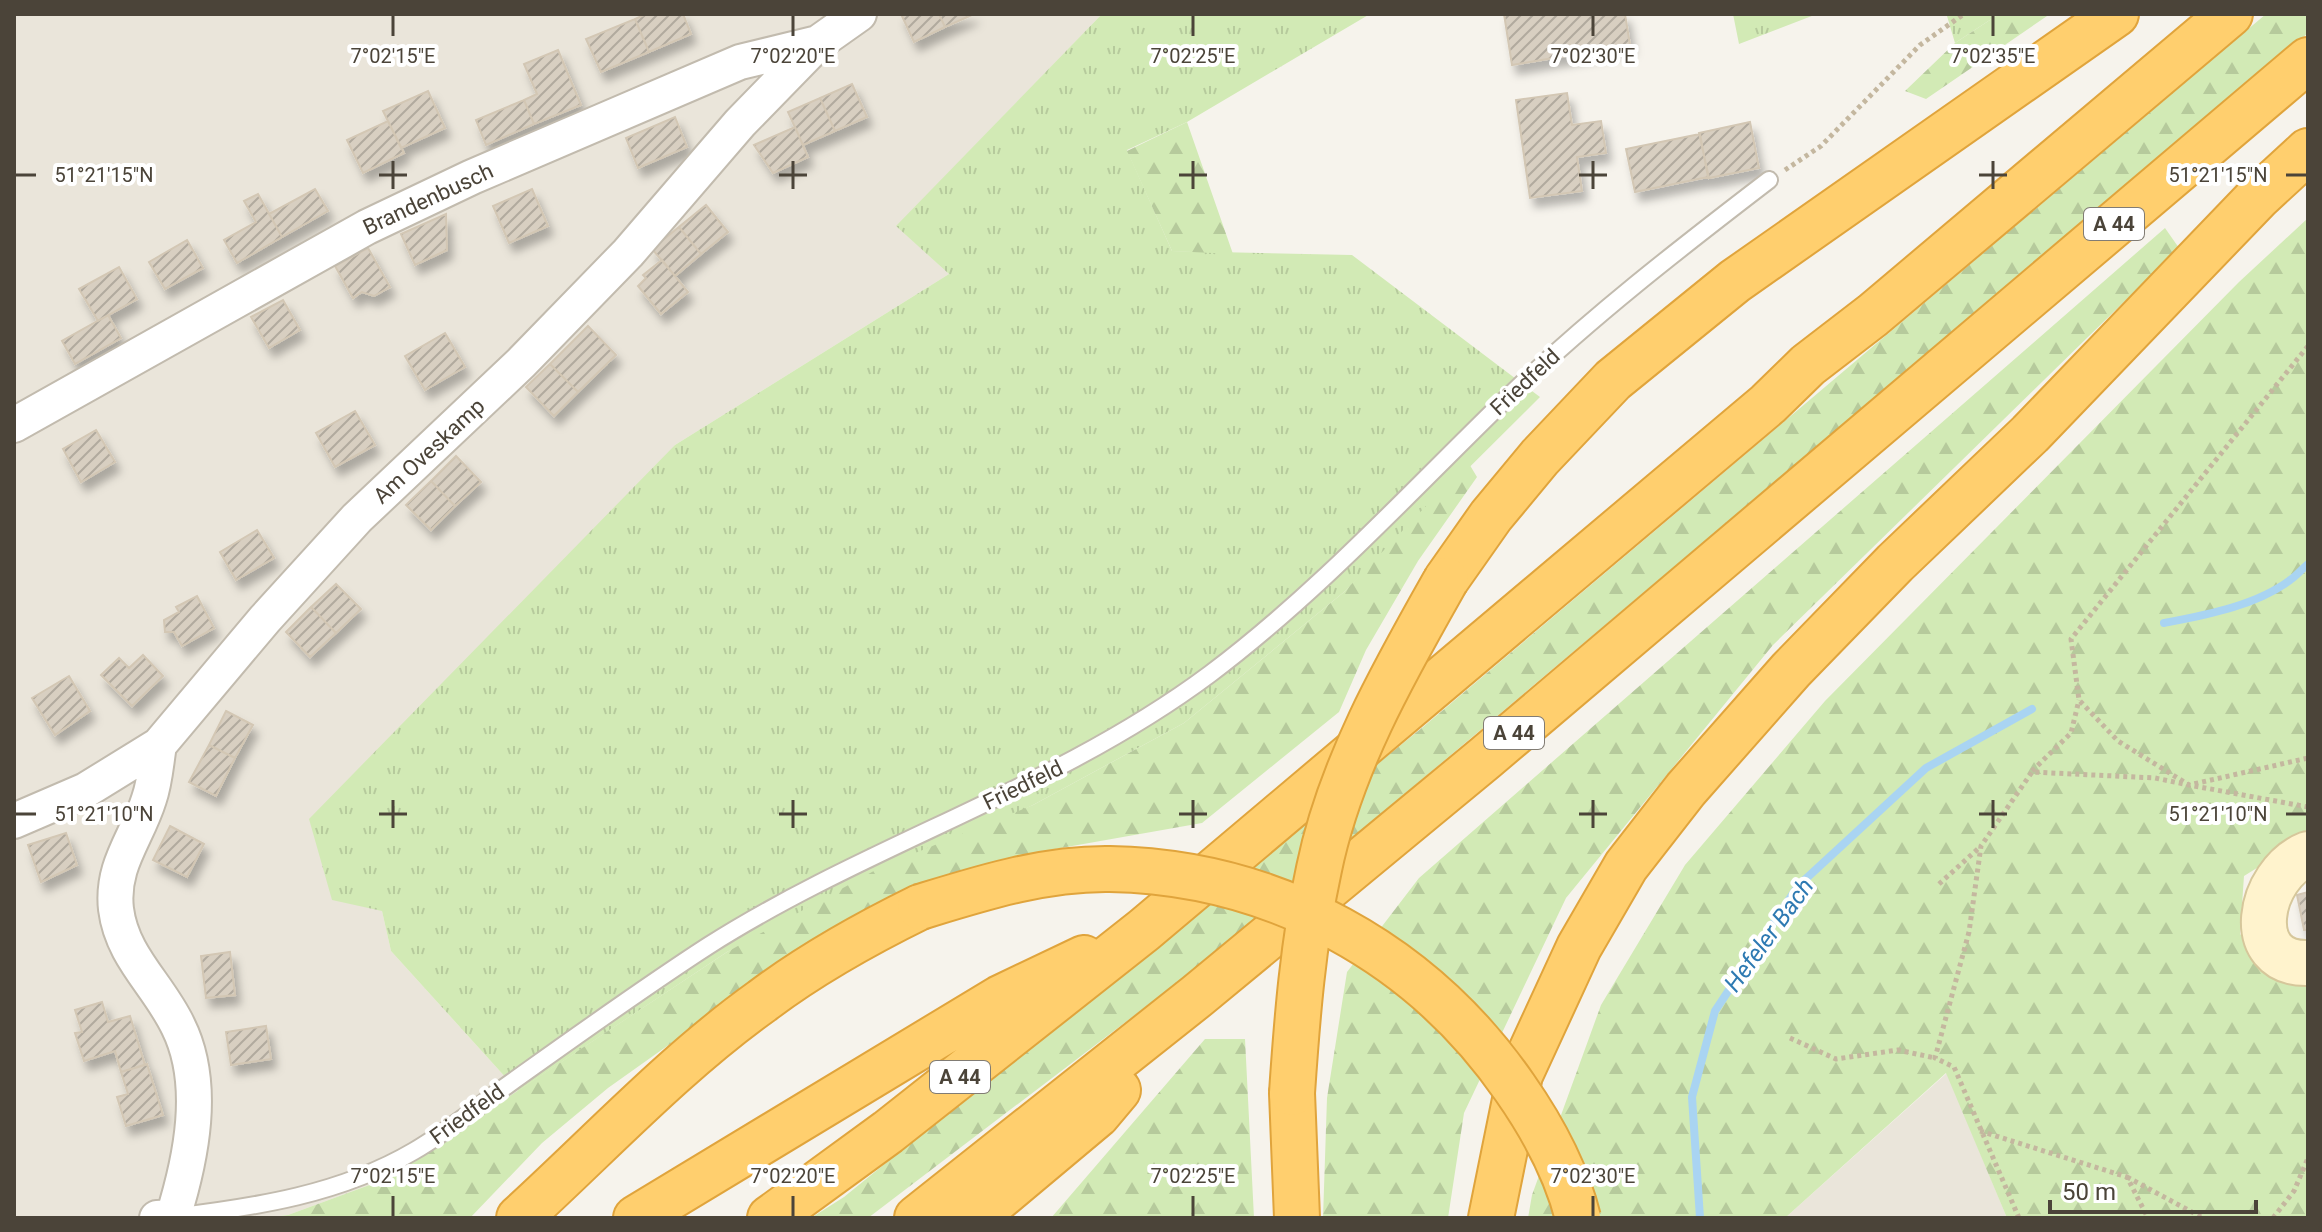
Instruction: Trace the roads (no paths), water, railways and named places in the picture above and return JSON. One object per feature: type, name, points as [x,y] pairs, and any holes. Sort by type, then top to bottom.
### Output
[{"type":"highway","points":[[1297,1218],[1292,1093],[1296,1034],[1319,869],[1337,807],[1381,699],[1446,580],[1491,516],[1540,457],[1613,380],[1735,281],[2116,14]]},
{"type":"highway","name":"A 44","points":[[770,1218],[912,1114],[1144,930],[1768,404],[1808,365],[1873,315],[2230,14]]},
{"type":"highway","name":"A 44","points":[[917,1218],[1197,996],[1485,758],[2308,60]]},
{"type":"highway","points":[[1491,1218],[1520,1075],[1579,947],[1626,866],[1686,789],[1791,670],[1925,533],[2030,434],[2247,208],[2308,151]]},
{"type":"highway","points":[[519,1218],[650,1095],[760,1002],[864,935],[920,907],[997,883],[1071,871],[1109,869],[1206,878],[1264,895],[1316,916],[1370,944],[1417,980],[1478,1038],[1533,1113],[1558,1158],[1578,1218]]},
{"type":"highway","points":[[636,1218],[1000,998],[1144,930]]},
{"type":"highway","points":[[974,1218],[1097,1115],[1197,996]]},
{"type":"main road","points":[[2308,854],[2282,872],[2268,891],[2264,932],[2275,951],[2292,963],[2308,963]]},
{"type":"street","name":"Brandenbusch","points":[[14,425],[367,227],[446,189],[740,62],[818,43],[859,14]]},
{"type":"street","name":"Am Oveskamp","points":[[14,821],[86,790],[159,745],[265,619],[357,518],[521,363],[618,264],[740,123],[818,43]]},
{"type":"street","points":[[157,1218],[173,1217],[186,1176],[192,1128],[190,1060],[178,1026],[136,966],[121,934],[116,906],[123,853],[149,799],[159,745]]},
{"type":"lane","name":"Friedfeld","points":[[173,1217],[272,1204],[338,1185],[415,1151],[638,991],[753,918],[852,866],[1119,737],[1210,674],[1294,607],[1566,343],[1664,260],[1769,180]]},
{"type":"waterway","name":"Hefeler Bach","points":[[2164,623],[2249,602],[2280,587],[2308,564]]},
{"type":"waterway","name":"Hefeler Bach","points":[[1700,1218],[1692,1097],[1715,1011],[1798,886],[1926,768],[2032,709]]}]
